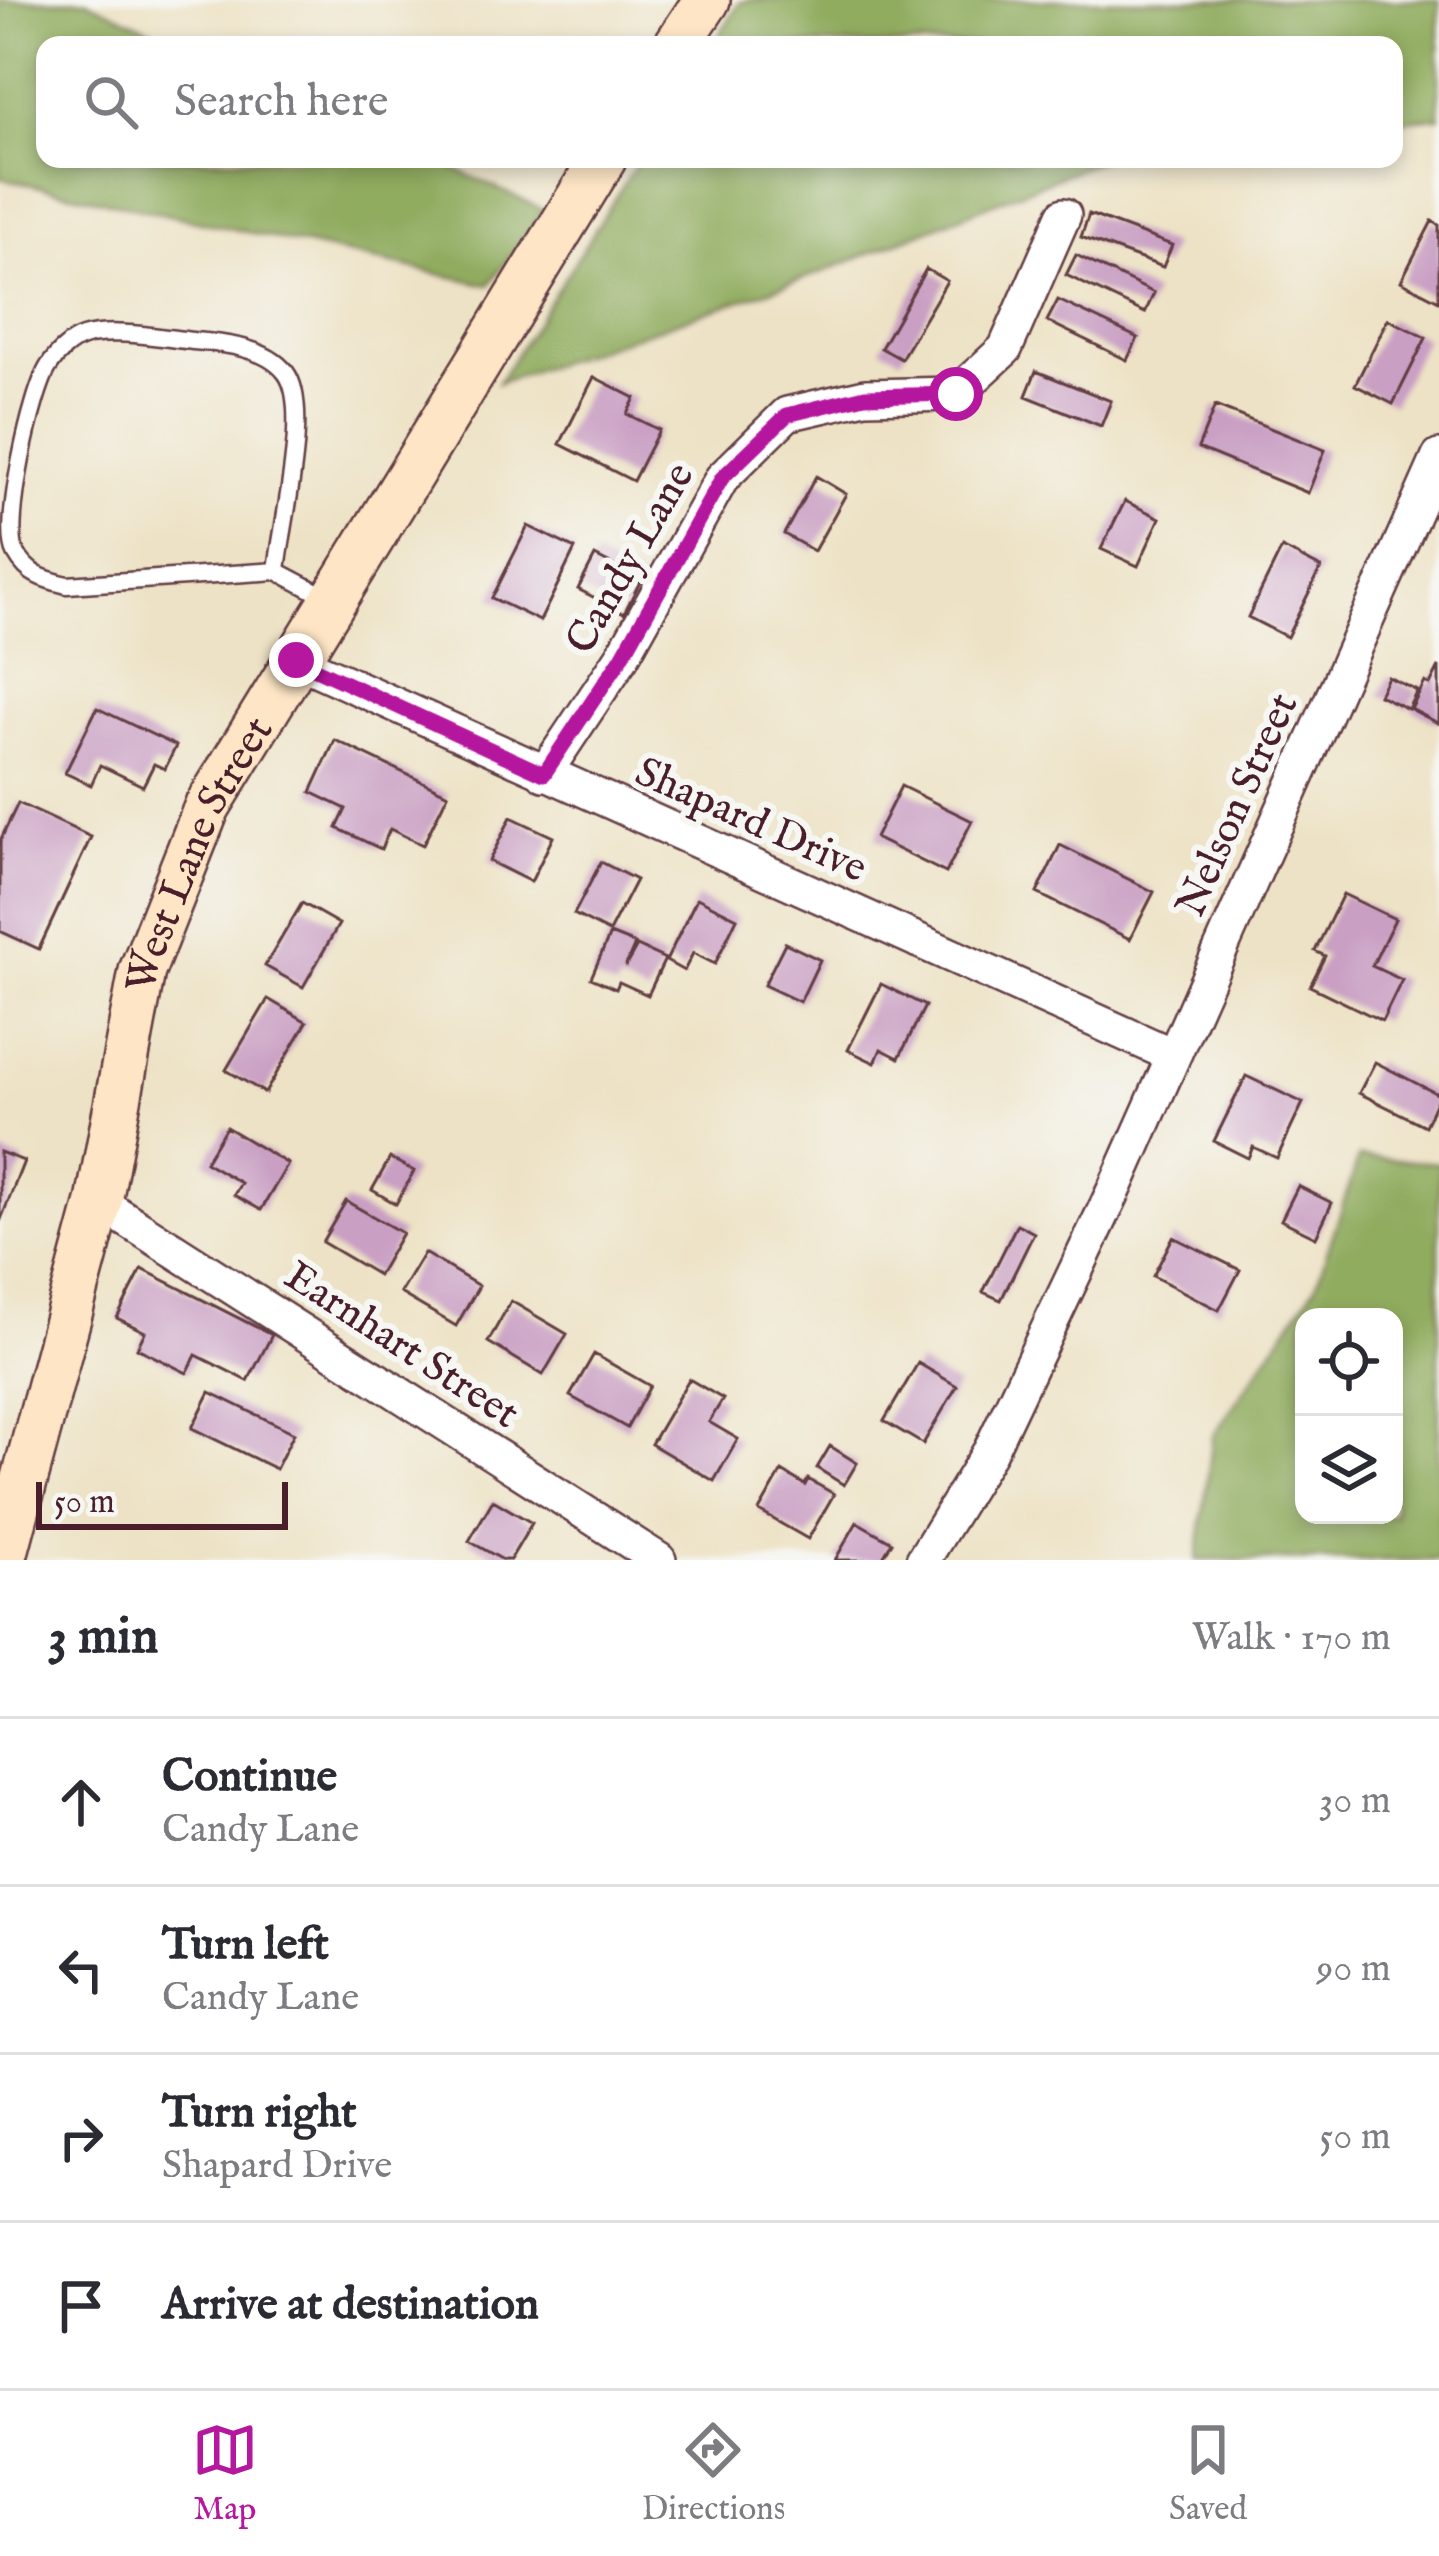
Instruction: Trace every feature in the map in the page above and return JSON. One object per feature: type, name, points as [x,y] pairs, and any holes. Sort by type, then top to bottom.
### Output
[{"type":"street","points":[[683,36],[707,0]]},
{"type":"street","name":"West Lane Street","points":[[3,1560],[8,1498],[99,1202],[142,971],[207,807],[597,168]]},
{"type":"street","name":"Candy Lane","points":[[544,774],[622,657],[722,478],[787,415],[865,396],[956,394],[1005,349],[1064,215]]},
{"type":"street","name":"Nelson Street","points":[[923,1560],[990,1451],[1115,1188],[1439,457]]},
{"type":"street","name":"Shapard Drive","points":[[296,660],[1172,1055]]},
{"type":"street","name":"Earnhart Street","points":[[99,1202],[659,1560]]},
{"type":"lane","points":[[277,571],[297,438],[296,402],[286,374],[263,357],[228,344],[135,335],[84,337],[63,350],[37,392],[12,518],[13,549],[35,578],[67,584],[277,571],[331,600]]},
{"type":"green space","points":[[0,0],[86,0],[164,36],[36,36],[36,168],[453,168],[544,210],[489,285],[0,178]]},
{"type":"green space","points":[[1439,0],[1439,117],[1403,120],[1403,36],[719,36],[740,2]]},
{"type":"green space","points":[[634,168],[1081,168],[820,273],[498,383]]},
{"type":"green space","points":[[1359,1157],[1439,1163],[1439,1560],[1197,1560],[1213,1436],[1295,1316],[1295,1524],[1403,1524],[1403,1308],[1300,1308],[1316,1285]]},
{"type":"building","points":[[1089,214],[1172,245],[1163,267],[1081,237]]},
{"type":"building","points":[[1432,221],[1439,225],[1439,301],[1401,281]]},
{"type":"building","points":[[1076,255],[1154,293],[1145,313],[1066,275]]},
{"type":"building","points":[[926,269],[947,281],[901,359],[881,348]]},
{"type":"building","points":[[1058,300],[1138,338],[1127,360],[1047,321]]},
{"type":"building","points":[[1388,319],[1426,338],[1393,404],[1355,385]]},
{"type":"building","points":[[1036,371],[1111,401],[1101,426],[1026,396]]},
{"type":"building","points":[[594,377],[635,398],[627,414],[659,430],[633,481],[560,444]]},
{"type":"building","points":[[1215,406],[1325,450],[1308,493],[1198,448]]},
{"type":"building","points":[[816,476],[846,494],[814,551],[784,534]]},
{"type":"building","points":[[1125,501],[1160,518],[1138,566],[1101,549]]},
{"type":"building","points":[[528,526],[575,549],[540,621],[492,598]]},
{"type":"building","points":[[1282,548],[1321,568],[1287,637],[1248,617]]},
{"type":"building","points":[[595,556],[641,580],[624,613],[578,589]]},
{"type":"building","points":[[1439,667],[1439,720],[1438,723],[1411,709]]},
{"type":"building","points":[[1388,677],[1417,691],[1408,709],[1379,695]]},
{"type":"building","points":[[97,708],[176,746],[165,769],[154,764],[143,786],[100,765],[91,785],[65,773]]},
{"type":"building","points":[[335,740],[448,794],[423,845],[390,829],[381,849],[337,828],[346,809],[311,792]]},
{"type":"building","points":[[901,786],[972,821],[946,873],[875,838]]},
{"type":"building","points":[[18,803],[91,837],[39,949],[0,931],[0,841]]},
{"type":"building","points":[[511,817],[553,837],[531,882],[489,861]]},
{"type":"building","points":[[1060,845],[1154,892],[1130,939],[1037,893]]},
{"type":"building","points":[[601,862],[636,880],[609,932],[574,914]]},
{"type":"building","points":[[1343,894],[1395,919],[1372,966],[1402,980],[1382,1021],[1310,986],[1325,956],[1315,951]]},
{"type":"building","points":[[697,898],[737,918],[715,964],[693,953],[684,971],[666,961]]},
{"type":"building","points":[[302,903],[339,924],[303,987],[265,966]]},
{"type":"building","points":[[610,934],[635,944],[625,967],[637,946],[665,959],[648,995],[619,982],[616,989],[591,978]]},
{"type":"building","points":[[785,943],[820,960],[800,1002],[764,985]]},
{"type":"building","points":[[881,984],[925,1006],[899,1058],[881,1049],[875,1063],[848,1050]]},
{"type":"building","points":[[268,999],[307,1022],[265,1093],[226,1070]]},
{"type":"building","points":[[1375,1062],[1439,1095],[1425,1126],[1359,1093]]},
{"type":"building","points":[[1246,1076],[1303,1103],[1277,1158],[1253,1147],[1248,1158],[1214,1141]]},
{"type":"building","points":[[226,1127],[288,1164],[261,1210],[234,1195],[241,1183],[205,1162]]},
{"type":"building","points":[[0,1152],[24,1161],[0,1222]]},
{"type":"building","points":[[390,1158],[414,1171],[396,1204],[372,1190]]},
{"type":"building","points":[[1298,1186],[1332,1203],[1316,1237],[1281,1220]]},
{"type":"building","points":[[346,1201],[402,1233],[378,1275],[322,1242]]},
{"type":"building","points":[[1017,1224],[1034,1233],[1001,1300],[983,1292]]},
{"type":"building","points":[[1173,1237],[1240,1270],[1219,1310],[1153,1276]]},
{"type":"building","points":[[424,1253],[479,1286],[456,1326],[400,1293]]},
{"type":"building","points":[[142,1269],[272,1335],[248,1381],[196,1355],[187,1373],[137,1348],[145,1332],[117,1318]]},
{"type":"building","points":[[511,1301],[567,1334],[543,1375],[488,1342]]},
{"type":"building","points":[[594,1354],[650,1386],[627,1428],[570,1396]]},
{"type":"building","points":[[918,1363],[957,1386],[923,1444],[884,1421]]},
{"type":"building","points":[[689,1379],[723,1399],[709,1422],[738,1439],[714,1481],[651,1444]]},
{"type":"building","points":[[210,1392],[294,1433],[276,1469],[192,1428]]},
{"type":"building","points":[[830,1446],[857,1463],[844,1485],[817,1468]]},
{"type":"building","points":[[782,1471],[834,1494],[808,1539],[759,1511]]},
{"type":"building","points":[[493,1500],[532,1523],[510,1560],[469,1541]]},
{"type":"building","points":[[857,1522],[892,1542],[881,1560],[835,1560]]},
{"type":"route","points":[[296,660],[544,774],[622,657],[722,478],[787,415],[865,396],[956,394]]}]
